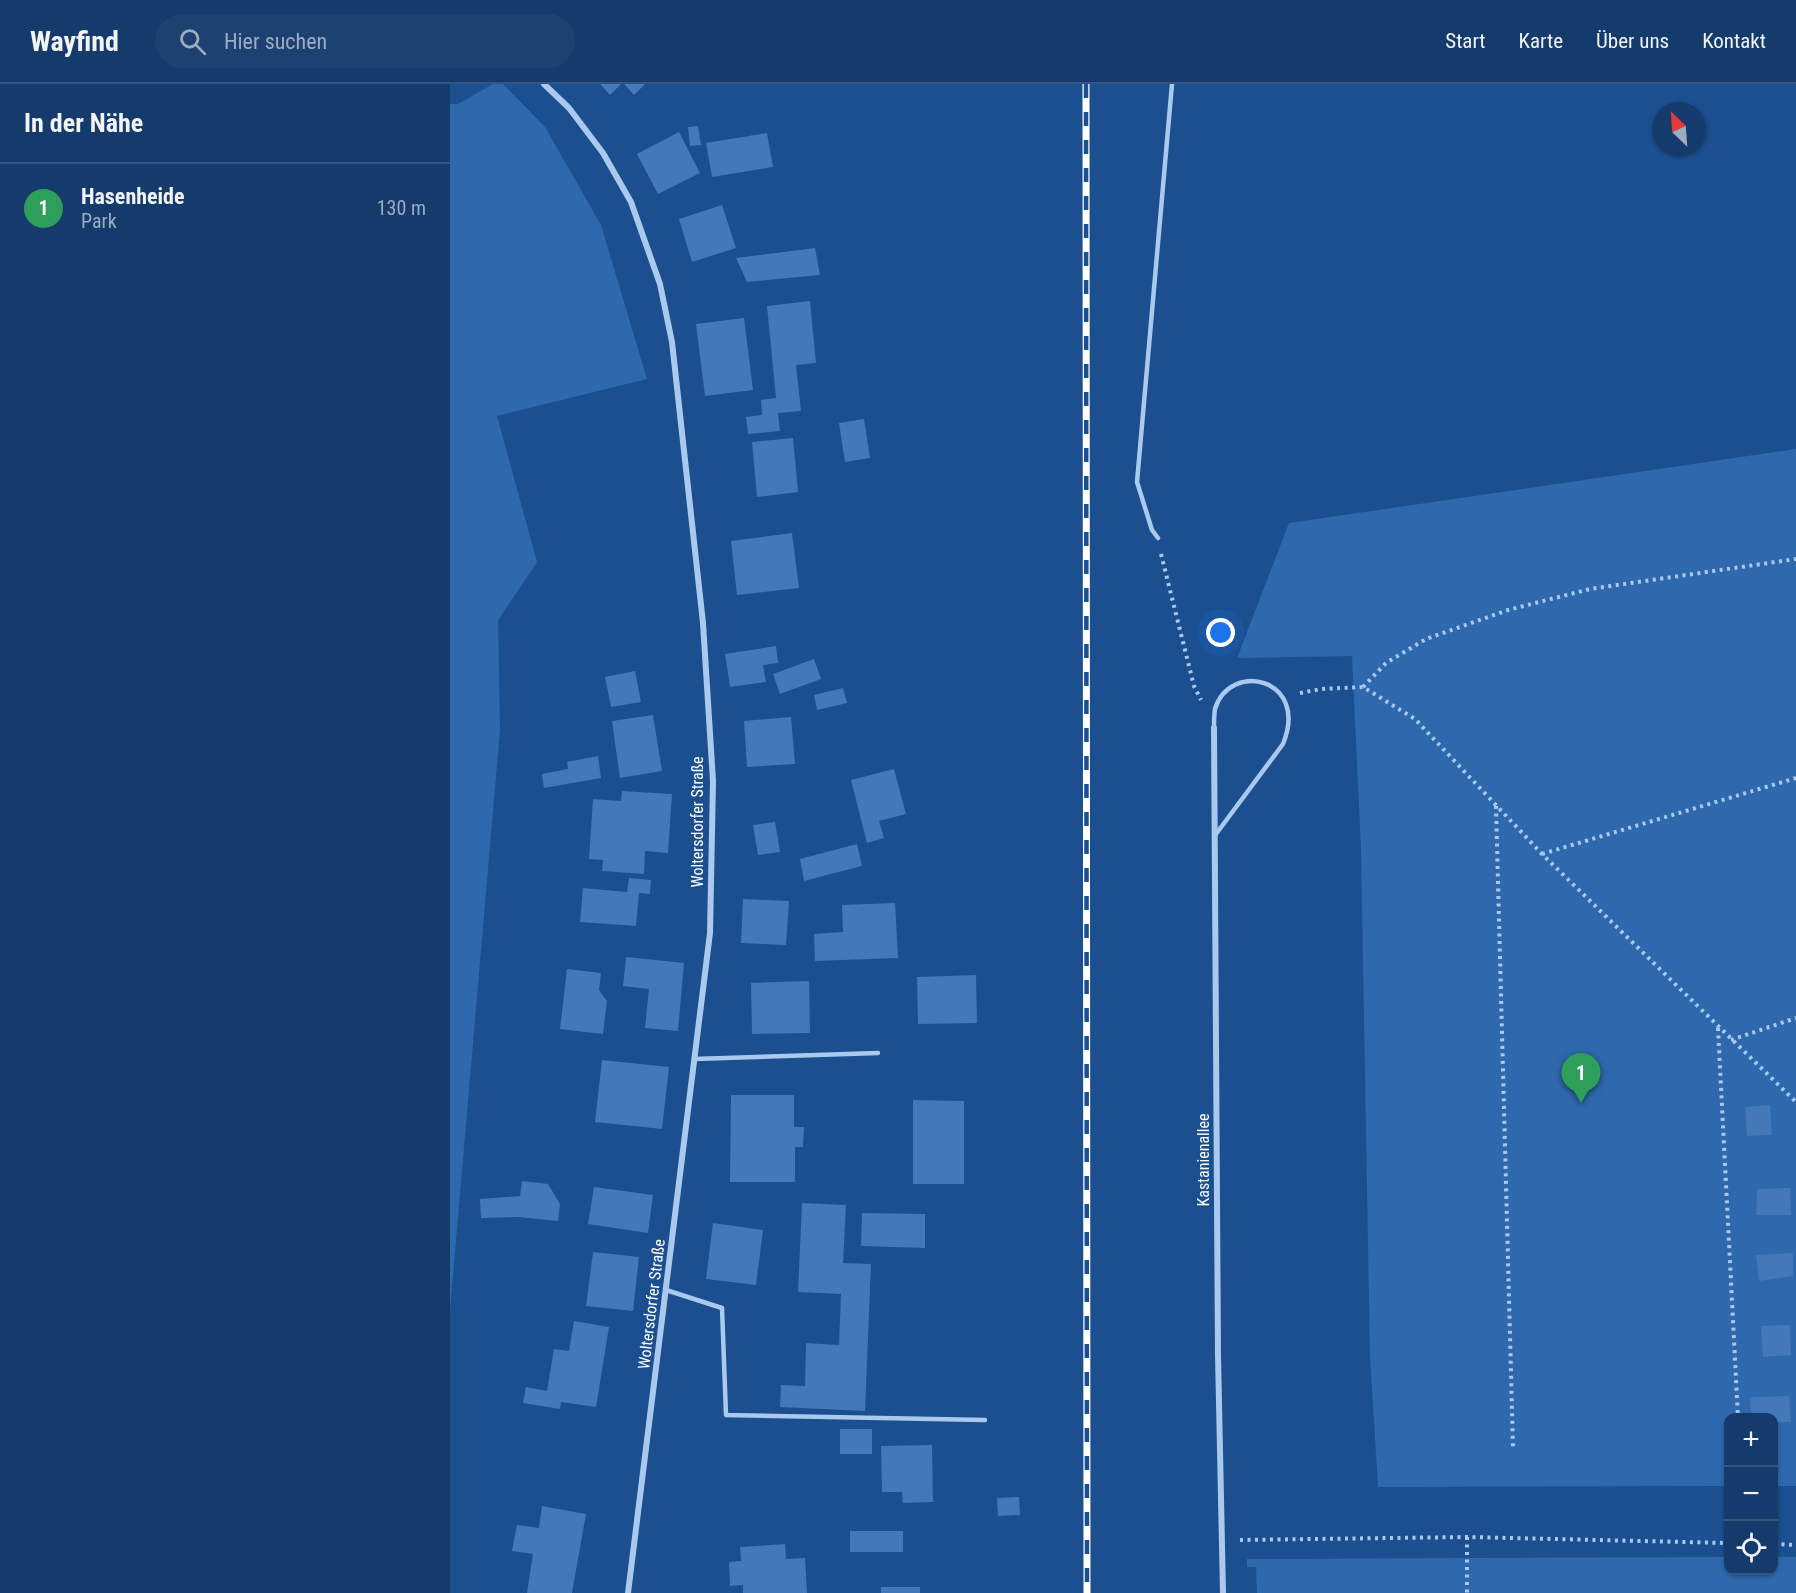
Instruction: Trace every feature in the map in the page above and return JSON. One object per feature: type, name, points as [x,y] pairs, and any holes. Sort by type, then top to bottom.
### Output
[{"type":"street","name":"Woltersdorfer Straße","points":[[544,84],[569,108],[603,153],[631,202],[660,284],[672,342],[703,623],[713,781],[710,933],[628,1593]]},
{"type":"street","name":"Kastanienallee","points":[[1214,728],[1218,1355],[1223,1593]]},
{"type":"lane","points":[[1158,538],[1152,530],[1137,482],[1172,84]]},
{"type":"lane","points":[[1214,728],[1215,708],[1226,692],[1240,683],[1257,680],[1272,686],[1284,698],[1290,714],[1290,728],[1283,744],[1216,834]]},
{"type":"lane","points":[[694,1059],[878,1053]]},
{"type":"lane","points":[[666,1290],[722,1308],[726,1415],[985,1420]]},
{"type":"path","points":[[1158,538],[1194,686],[1214,728]]},
{"type":"path","points":[[1363,687],[1386,663],[1426,639],[1508,610],[1590,589],[1796,559]]},
{"type":"path","points":[[1321,688],[1363,687],[1415,719],[1542,854],[1796,1102]]},
{"type":"path","points":[[1542,854],[1796,778]]},
{"type":"path","points":[[1496,805],[1513,1449]]},
{"type":"path","points":[[1731,1040],[1796,1018]]},
{"type":"path","points":[[1718,1027],[1738,1413]]},
{"type":"path","points":[[1222,1539],[1250,1541],[1467,1537],[1724,1543]]},
{"type":"path","points":[[1467,1537],[1467,1593]]},
{"type":"path","points":[[1778,1544],[1796,1545]]},
{"type":"shaded area","points":[[493,84],[503,84],[545,127],[601,225],[647,379],[497,416],[537,562],[498,620],[500,730],[450,1310],[450,104],[458,104]]},
{"type":"shaded area","points":[[1796,449],[1796,1486],[1778,1486],[1778,1413],[1724,1413],[1724,1486],[1378,1487],[1370,1357],[1361,849],[1352,656],[1237,658],[1289,523]]},
{"type":"shaded area","points":[[1724,1557],[1724,1575],[1778,1575],[1778,1557],[1796,1557],[1796,1593],[1257,1593],[1256,1567],[1247,1567],[1247,1559]]},
{"type":"building","points":[[600,84],[621,84],[610,95]]},
{"type":"building","points":[[624,84],[645,84],[634,95]]},
{"type":"building","points":[[698,126],[701,145],[690,146],[688,127]]},
{"type":"building","points":[[679,132],[700,173],[658,194],[637,154]]},
{"type":"building","points":[[767,133],[773,167],[712,177],[706,143]]},
{"type":"building","points":[[722,205],[736,248],[692,262],[679,219]]},
{"type":"building","points":[[815,248],[820,275],[747,282],[736,258]]},
{"type":"building","points":[[810,301],[816,363],[796,365],[801,411],[778,413],[780,431],[748,434],[746,417],[762,415],[761,400],[776,398],[767,306]]},
{"type":"building","points":[[744,318],[753,390],[705,396],[696,324]]},
{"type":"building","points":[[864,419],[870,458],[845,462],[839,423]]},
{"type":"building","points":[[793,438],[798,492],[757,497],[752,442]]},
{"type":"building","points":[[792,533],[799,588],[737,595],[731,541]]},
{"type":"building","points":[[776,646],[778,663],[763,665],[766,682],[730,687],[725,654]]},
{"type":"building","points":[[814,659],[821,679],[780,694],[773,674]]},
{"type":"building","points":[[635,671],[641,702],[611,707],[605,677]]},
{"type":"building","points":[[843,688],[847,703],[817,710],[814,695]]},
{"type":"building","points":[[653,715],[662,771],[620,778],[612,721]]},
{"type":"building","points":[[791,717],[795,764],[747,767],[744,721]]},
{"type":"building","points":[[598,756],[601,778],[544,788],[542,774],[568,769],[567,762]]},
{"type":"building","points":[[894,769],[906,814],[879,821],[884,838],[867,843],[851,780]]},
{"type":"building","points":[[622,791],[672,794],[668,853],[645,851],[644,874],[602,871],[603,860],[589,859],[593,799],[621,801]]},
{"type":"building","points":[[775,822],[780,852],[758,855],[753,825]]},
{"type":"building","points":[[857,844],[862,866],[804,881],[800,859]]},
{"type":"building","points":[[629,878],[651,880],[650,894],[639,893],[636,926],[580,922],[583,888],[627,892]]},
{"type":"building","points":[[743,899],[789,901],[786,945],[741,943]]},
{"type":"building","points":[[895,903],[898,958],[815,961],[814,934],[843,932],[842,905]]},
{"type":"building","points":[[626,957],[684,963],[678,1031],[645,1028],[649,989],[623,986]]},
{"type":"building","points":[[567,969],[601,973],[599,990],[607,1001],[603,1034],[560,1029]]},
{"type":"building","points":[[976,975],[977,1023],[918,1024],[917,977]]},
{"type":"building","points":[[809,981],[810,1033],[752,1034],[751,983]]},
{"type":"building","points":[[602,1060],[669,1067],[662,1129],[595,1122]]},
{"type":"building","points":[[731,1095],[794,1095],[794,1127],[804,1127],[803,1147],[795,1147],[795,1182],[730,1182]]},
{"type":"building","points":[[913,1100],[964,1101],[964,1184],[913,1184]]},
{"type":"building","points":[[1770,1105],[1772,1135],[1747,1136],[1745,1107]]},
{"type":"building","points":[[522,1181],[548,1184],[560,1204],[558,1221],[518,1217],[481,1218],[480,1199],[520,1196]]},
{"type":"building","points":[[594,1187],[653,1195],[648,1233],[588,1224]]},
{"type":"building","points":[[1790,1188],[1791,1215],[1756,1215],[1757,1189]]},
{"type":"building","points":[[802,1203],[846,1205],[843,1263],[871,1264],[865,1411],[780,1407],[781,1385],[805,1386],[806,1343],[839,1345],[841,1294],[798,1292]]},
{"type":"building","points":[[862,1213],[925,1214],[925,1248],[861,1246]]},
{"type":"building","points":[[713,1223],[763,1230],[756,1285],[706,1279]]},
{"type":"building","points":[[593,1252],[639,1257],[633,1311],[586,1306]]},
{"type":"building","points":[[1793,1253],[1793,1276],[1759,1281],[1756,1255]]},
{"type":"building","points":[[574,1321],[609,1327],[596,1407],[561,1402],[560,1409],[523,1403],[526,1387],[547,1391],[554,1349],[569,1351]]},
{"type":"building","points":[[1790,1325],[1791,1355],[1763,1357],[1761,1326]]},
{"type":"building","points":[[1789,1396],[1791,1422],[1778,1422],[1778,1413],[1751,1413],[1750,1397]]},
{"type":"building","points":[[840,1429],[872,1429],[872,1454],[840,1454]]},
{"type":"building","points":[[932,1445],[933,1502],[903,1503],[902,1492],[882,1492],[881,1446]]},
{"type":"building","points":[[1019,1497],[1020,1515],[998,1516],[997,1498]]},
{"type":"building","points":[[542,1506],[586,1514],[572,1593],[527,1593],[533,1554],[512,1551],[517,1525],[539,1528]]},
{"type":"building","points":[[850,1531],[903,1531],[903,1552],[850,1552]]},
{"type":"building","points":[[785,1544],[786,1559],[805,1558],[807,1593],[743,1593],[743,1585],[730,1586],[729,1562],[741,1561],[740,1547]]},
{"type":"building","points":[[881,1587],[920,1587],[920,1593],[881,1593]]},
{"type":"railway","points":[[1086,84],[1087,1593]]},
{"type":"place","name":"Hasenheide","points":[[1581,1103]]}]
